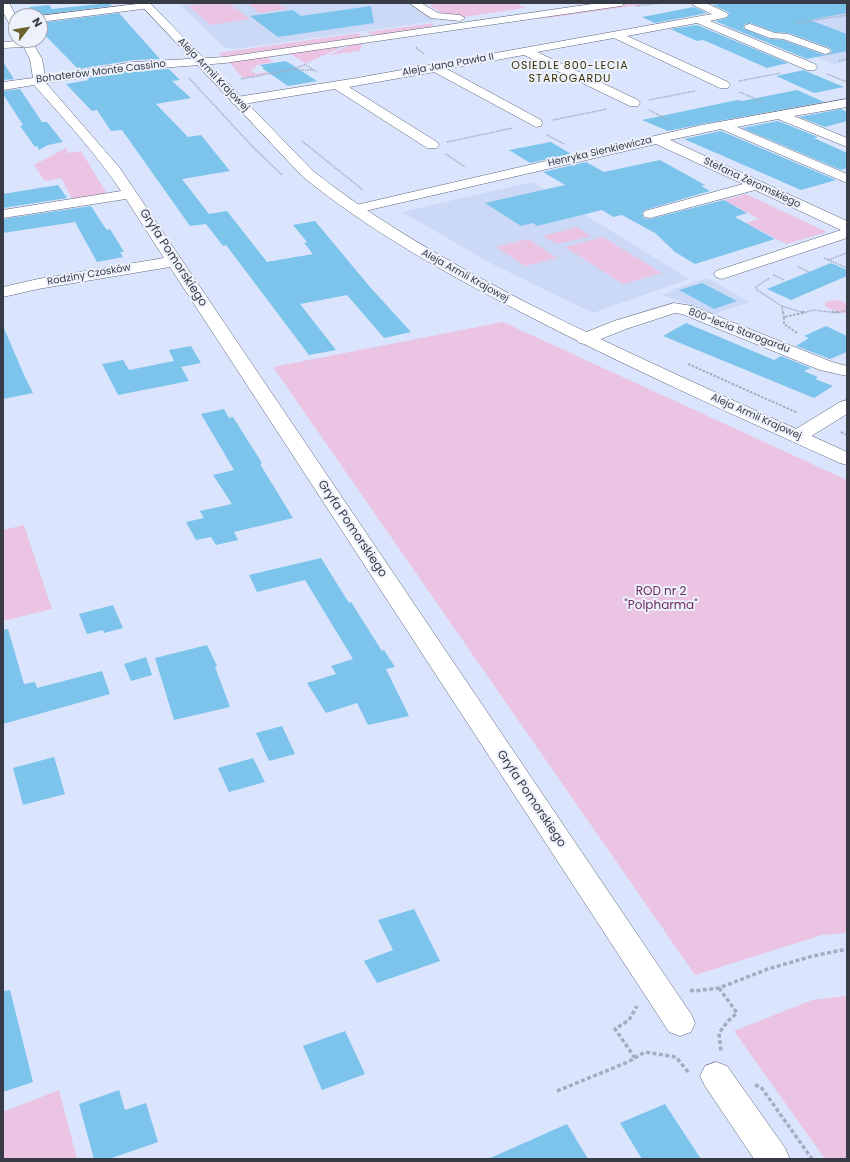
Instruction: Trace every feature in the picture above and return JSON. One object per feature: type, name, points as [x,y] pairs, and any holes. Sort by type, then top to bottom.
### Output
[{"type":"street","points":[[199,62],[621,3]]},
{"type":"street","points":[[696,3],[774,36],[784,36],[825,52]]},
{"type":"street","points":[[48,18],[145,4]]},
{"type":"street","name":"Aleja Armii Krajowej","points":[[145,4],[308,174],[404,242],[460,275],[585,339],[847,459]]},
{"type":"street","points":[[412,4],[435,16],[454,16],[472,24]]},
{"type":"street","name":"Aleja Jana Pawła II","points":[[238,101],[436,68],[699,20],[732,19]]},
{"type":"street","points":[[699,20],[811,67]]},
{"type":"street","points":[[616,35],[724,85]]},
{"type":"street","points":[[30,48],[38,61],[39,80]]},
{"type":"street","points":[[525,51],[634,103]]},
{"type":"street","name":"Bohaterów Monte Cassino","points":[[3,86],[134,66],[199,62]]},
{"type":"street","points":[[436,68],[539,128]]},
{"type":"street","name":"Gryfa Pomorskiego","points":[[39,80],[38,82],[43,88],[102,155],[130,194],[680,1023]]},
{"type":"street","points":[[338,85],[432,145]]},
{"type":"street","name":"Henryka Sienkiewicza","points":[[356,209],[692,131],[845,105]]},
{"type":"street","points":[[784,115],[847,143]]},
{"type":"street","points":[[722,125],[847,179]]},
{"type":"street","name":"Stefana Żeromskiego","points":[[657,139],[847,227]]},
{"type":"street","points":[[650,214],[757,185]]},
{"type":"street","points":[[3,214],[130,194]]},
{"type":"street","points":[[722,274],[847,233]]},
{"type":"street","name":"Rodziny Czosków","points":[[3,292],[38,284],[175,261]]},
{"type":"street","name":"800-lecia Starogardu","points":[[585,339],[620,325],[674,308],[686,310],[826,366],[847,371]]},
{"type":"street","points":[[798,436],[847,406]]},
{"type":"street","points":[[710,1070],[773,1159]]},
{"type":"path","points":[[792,21],[798,23],[847,15]]},
{"type":"path","points":[[286,51],[338,85]]},
{"type":"path","points":[[811,67],[847,82]]},
{"type":"path","points":[[294,70],[314,70]]},
{"type":"path","points":[[237,74],[257,98]]},
{"type":"path","points":[[237,80],[257,98]]},
{"type":"path","points":[[724,85],[784,115]]},
{"type":"path","points":[[634,103],[692,131]]},
{"type":"path","points":[[539,128],[585,156]]},
{"type":"path","points":[[298,139],[304,142],[330,165],[381,203]]},
{"type":"path","points":[[828,260],[847,252]]},
{"type":"path","points":[[820,257],[847,268]]},
{"type":"path","points":[[796,266],[802,264]]},
{"type":"path","points":[[779,273],[756,287],[757,290],[782,306],[804,313]]},
{"type":"path","points":[[782,306],[784,324],[798,335]]},
{"type":"path","points":[[784,317],[813,310],[838,313],[847,310]]},
{"type":"path","points":[[842,312],[847,314]]},
{"type":"path","points":[[688,364],[847,435]]},
{"type":"path","points":[[688,989],[694,992],[719,988],[768,969],[812,956],[847,949]]},
{"type":"path","points":[[557,1091],[635,1058],[645,1052],[676,1057],[710,1070],[720,1048],[719,1033],[728,1021],[737,1013],[719,988]]},
{"type":"path","points":[[635,1058],[614,1029],[626,1025],[634,1014],[638,1002]]},
{"type":"path","points":[[748,1084],[761,1087],[812,1159]]},
{"type":"shaded area","points":[[178,3],[408,3],[437,21],[234,49],[224,47]]},
{"type":"shaded area","points":[[847,3],[847,61],[834,64],[768,38],[759,40],[722,26]]},
{"type":"shaded area","points":[[532,182],[689,279],[593,313],[494,265],[402,212]]},
{"type":"shaded area","points":[[707,278],[750,302],[714,314],[663,295],[673,291],[671,290]]},
{"type":"green space","points":[[209,3],[228,3],[250,19],[211,25],[188,6]]},
{"type":"green space","points":[[247,3],[278,3],[287,9],[260,13]]},
{"type":"green space","points":[[442,3],[517,3],[525,8],[463,17],[445,15],[429,5]]},
{"type":"green space","points":[[637,3],[654,3],[548,18],[544,16]]},
{"type":"green space","points":[[435,23],[430,28],[397,34],[379,35],[367,32]]},
{"type":"green space","points":[[359,33],[362,36],[358,38],[224,57],[218,53]]},
{"type":"green space","points":[[363,42],[360,51],[329,55],[355,43]]},
{"type":"green space","points":[[349,44],[307,63],[289,53]]},
{"type":"green space","points":[[276,55],[278,56],[268,58],[274,62],[257,65],[254,69],[250,70],[256,74],[267,72],[270,73],[243,78],[229,62]]},
{"type":"green space","points":[[66,148],[68,153],[81,151],[107,194],[73,200],[61,178],[45,181],[34,165]]},
{"type":"green space","points":[[746,194],[827,232],[786,244],[746,223],[759,219],[724,200]]},
{"type":"green space","points":[[577,227],[591,236],[557,244],[543,236]]},
{"type":"green space","points":[[603,237],[662,273],[623,284],[565,247]]},
{"type":"green space","points":[[528,239],[557,258],[525,266],[496,247]]},
{"type":"green space","points":[[832,300],[842,301],[847,304],[847,314],[825,306],[825,302]]},
{"type":"green space","name":"ROD nr 2 \"Polpharma\"","points":[[503,322],[847,480],[847,933],[822,935],[695,975],[273,367]]},
{"type":"green space","points":[[24,525],[52,609],[3,621],[3,530]]},
{"type":"green space","points":[[847,996],[847,1159],[825,1159],[734,1031],[812,1000]]},
{"type":"green space","points":[[59,1090],[77,1159],[3,1159],[3,1112]]},
{"type":"building","points":[[109,3],[112,6],[48,14],[48,8],[29,7],[49,5],[52,9]]},
{"type":"building","points":[[726,3],[847,3],[847,13],[810,20],[847,34],[847,51],[807,59],[715,21],[727,18],[729,14],[728,12],[713,5]],"holes":[[[751,23],[775,32],[789,33],[830,48],[832,51],[829,54],[824,55],[783,40],[769,39],[743,28],[745,24]]]},
{"type":"building","points":[[371,6],[374,23],[278,37],[250,16],[293,10],[301,16]]},
{"type":"building","points":[[694,7],[707,13],[655,23],[642,17]]},
{"type":"building","points":[[119,13],[160,59],[134,60],[78,69],[48,38],[48,22]]},
{"type":"building","points":[[697,25],[788,63],[767,68],[703,40],[697,41],[670,29]]},
{"type":"building","points":[[286,61],[317,81],[288,86],[260,65]]},
{"type":"building","points":[[3,62],[14,79],[3,80]]},
{"type":"building","points":[[169,69],[180,80],[172,81],[191,98],[156,104],[188,137],[201,135],[230,171],[182,179],[209,214],[227,211],[267,262],[313,254],[304,243],[307,242],[293,225],[315,221],[370,287],[411,332],[384,338],[347,295],[300,304],[336,350],[309,355],[226,245],[223,246],[206,224],[190,226],[122,130],[111,131],[97,110],[92,111],[66,84],[89,80],[87,78],[134,71]]},
{"type":"building","points":[[804,70],[844,87],[814,93],[776,76]]},
{"type":"building","points":[[20,89],[42,122],[47,122],[63,142],[48,145],[39,150],[37,146],[35,147],[20,126],[23,125],[3,94],[3,91]]},
{"type":"building","points":[[797,90],[824,102],[668,131],[642,120],[737,100],[742,101]]},
{"type":"building","points":[[841,109],[847,112],[847,121],[825,127],[799,117]]},
{"type":"building","points":[[778,121],[818,137],[814,138],[847,153],[847,168],[841,170],[742,128]]},
{"type":"building","points":[[721,131],[836,180],[801,190],[684,139]]},
{"type":"building","points":[[551,142],[571,154],[530,163],[509,150]]},
{"type":"building","points":[[660,160],[705,185],[701,186],[710,191],[645,210],[642,213],[644,218],[650,219],[724,200],[747,213],[735,217],[775,239],[695,264],[675,252],[655,233],[622,215],[613,217],[602,210],[537,226],[533,223],[521,226],[485,203],[565,185],[543,172],[586,162],[604,172]]},
{"type":"building","points":[[58,185],[67,198],[3,208],[3,194]]},
{"type":"building","points":[[91,206],[107,230],[110,229],[124,252],[120,252],[123,257],[97,262],[75,222],[3,233],[3,219]]},
{"type":"building","points":[[831,263],[847,270],[847,276],[791,300],[767,289]]},
{"type":"building","points":[[702,283],[737,301],[714,309],[679,290]]},
{"type":"building","points":[[686,323],[774,360],[781,356],[811,368],[804,371],[818,377],[815,379],[833,386],[814,398],[663,336]]},
{"type":"building","points":[[3,326],[24,375],[33,393],[3,399]]},
{"type":"building","points":[[826,326],[847,336],[847,352],[830,359],[796,346],[809,338],[804,336]]},
{"type":"building","points":[[191,346],[201,363],[181,367],[189,381],[118,395],[102,364],[123,360],[129,370],[174,361],[169,350]]},
{"type":"building","points":[[224,409],[229,418],[233,417],[262,463],[260,464],[293,518],[234,532],[238,540],[216,545],[211,537],[196,540],[186,522],[204,518],[200,511],[232,504],[213,475],[234,470],[201,414]]},
{"type":"building","points":[[321,558],[349,603],[351,602],[382,651],[384,650],[395,667],[386,669],[409,716],[368,725],[357,703],[326,713],[307,683],[336,674],[331,666],[353,659],[305,580],[257,592],[249,575]]},
{"type":"building","points":[[113,605],[123,628],[104,633],[103,630],[87,634],[79,614]]},
{"type":"building","points":[[8,629],[24,684],[35,682],[37,688],[102,671],[110,694],[3,724],[3,630]]},
{"type":"building","points":[[207,645],[217,666],[215,667],[230,707],[174,720],[155,658]]},
{"type":"building","points":[[146,657],[152,675],[131,681],[124,664]]},
{"type":"building","points":[[282,726],[295,754],[269,761],[256,733]]},
{"type":"building","points":[[54,757],[65,794],[23,805],[13,768]]},
{"type":"building","points":[[253,758],[265,782],[229,792],[218,768]]},
{"type":"building","points":[[414,909],[440,961],[377,983],[364,961],[393,950],[378,920]]},
{"type":"building","points":[[10,990],[33,1082],[3,1092],[3,991]]},
{"type":"building","points":[[345,1031],[365,1074],[322,1090],[303,1046]]},
{"type":"building","points":[[119,1090],[125,1110],[146,1103],[158,1142],[109,1159],[94,1159],[79,1104]]},
{"type":"building","points":[[665,1104],[701,1159],[642,1159],[620,1123]]},
{"type":"building","points":[[567,1124],[588,1159],[488,1159]]},
{"type":"district","name":"OSIEDLE 800-LECIA STAROGARDU","points":[[570,72]]}]
